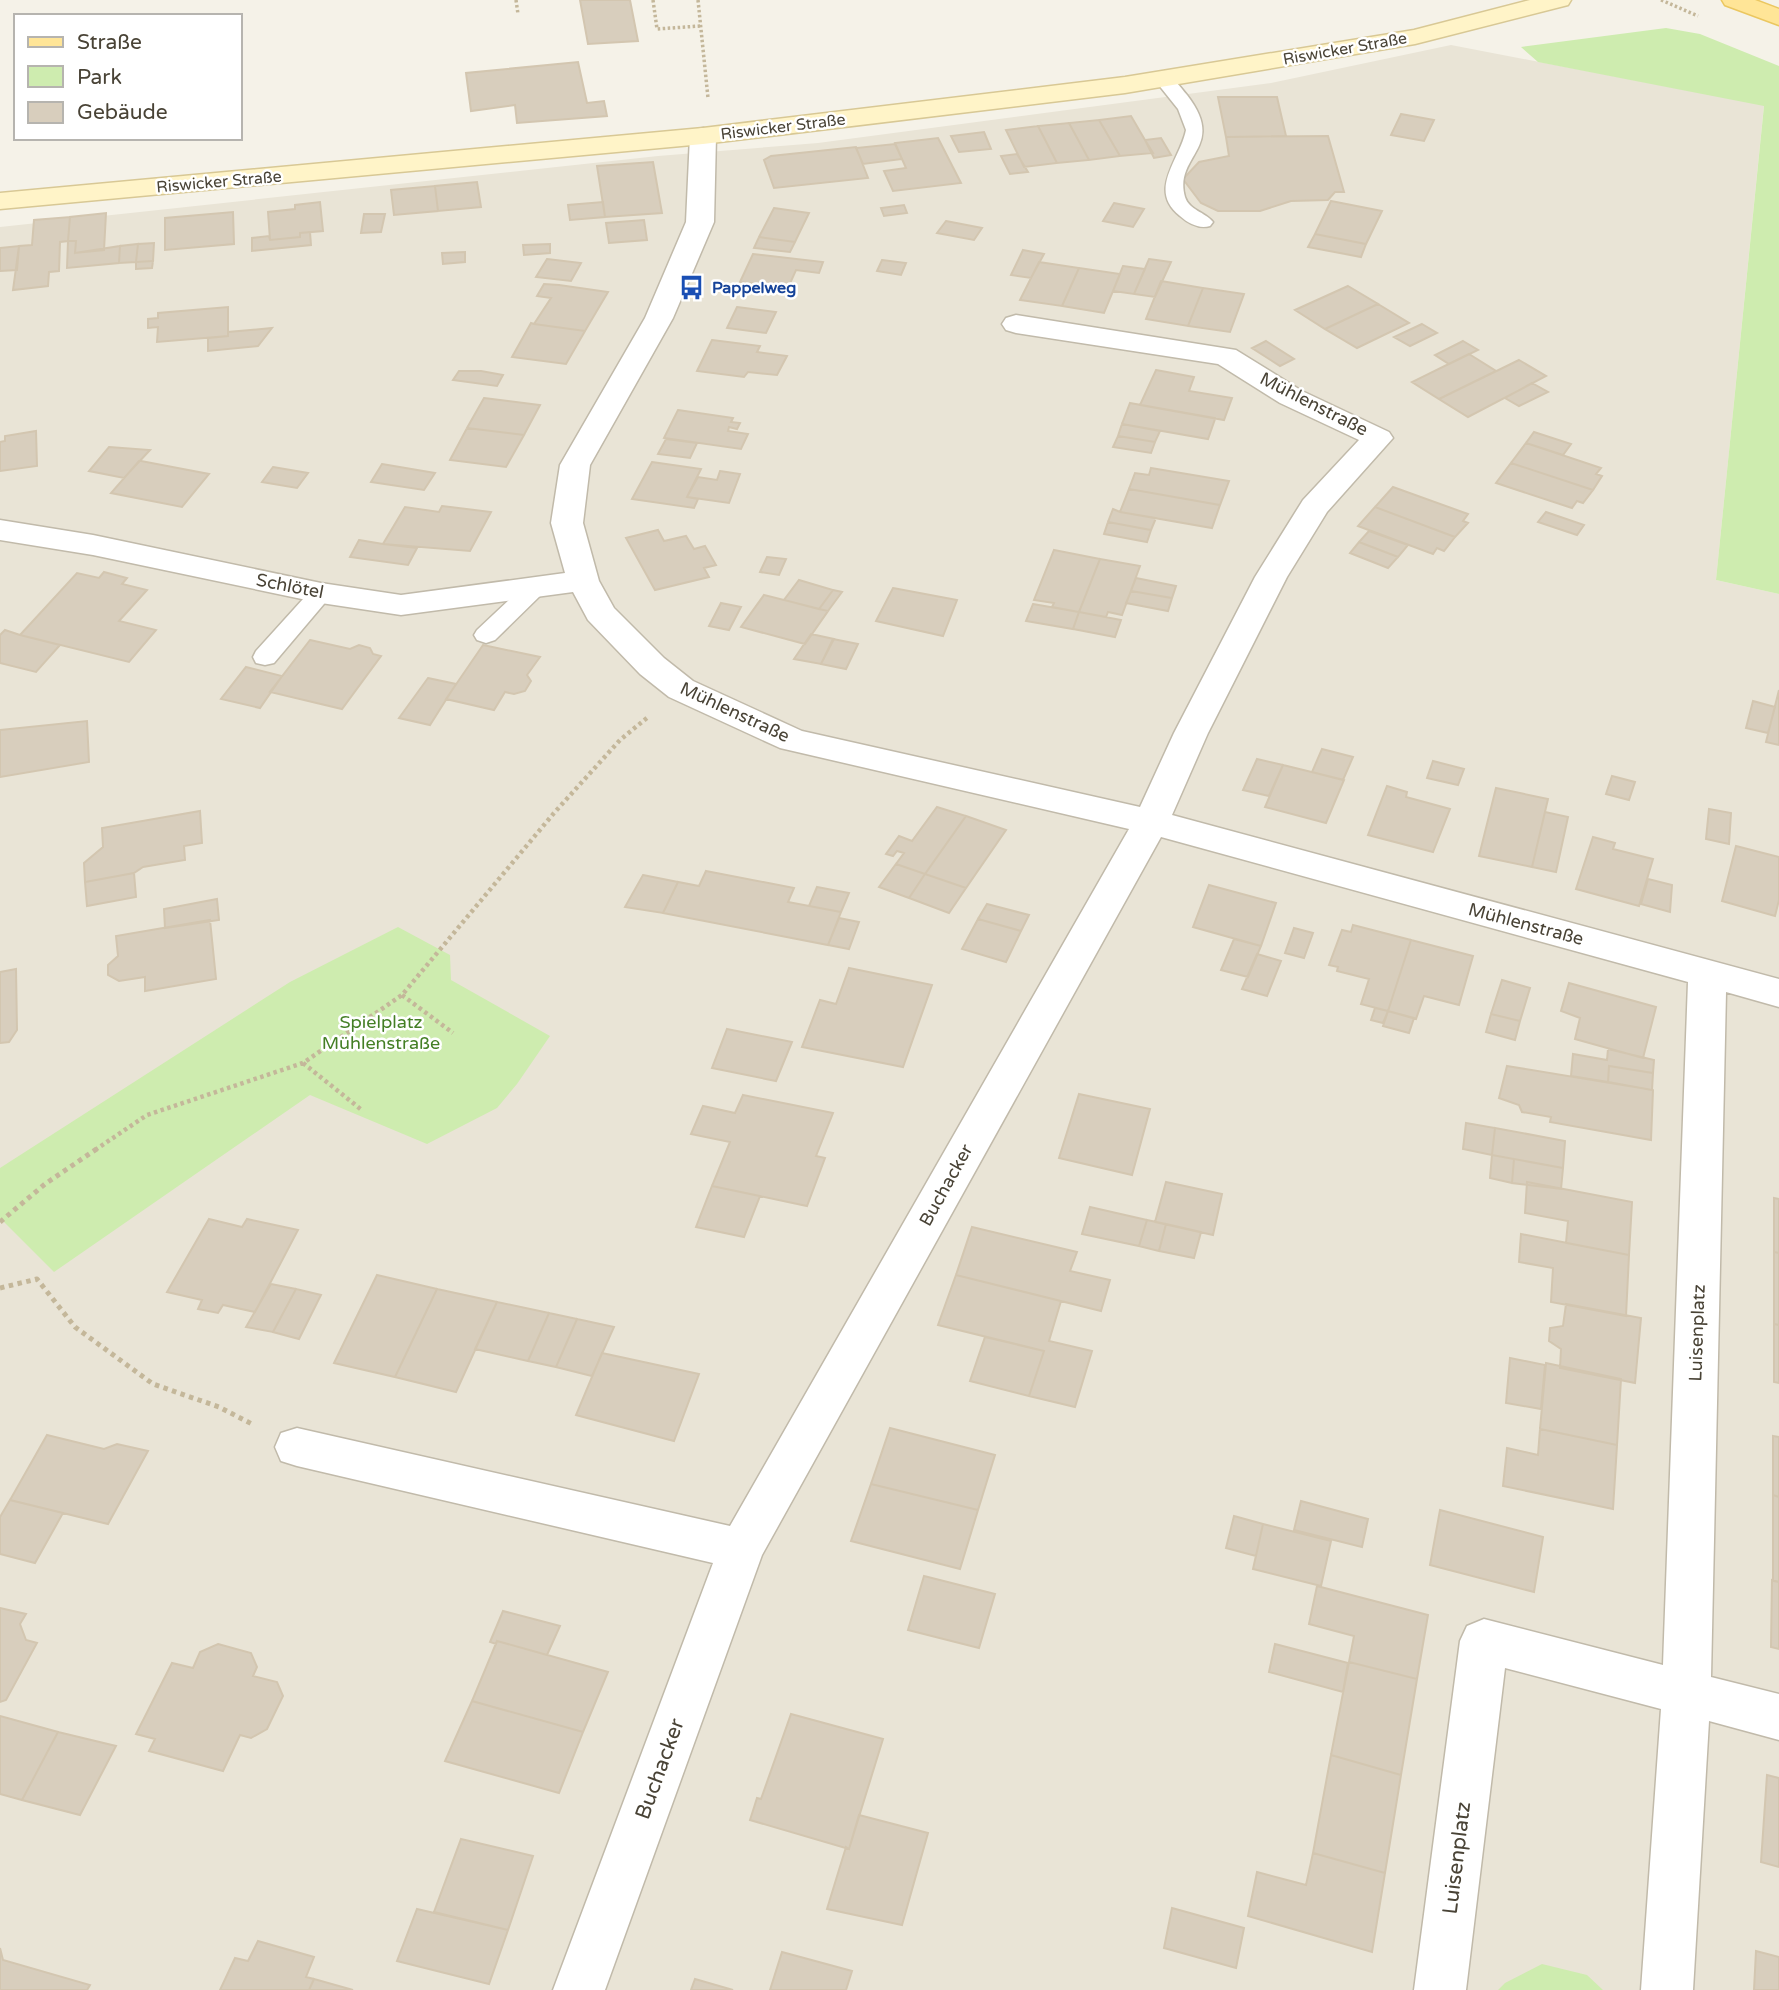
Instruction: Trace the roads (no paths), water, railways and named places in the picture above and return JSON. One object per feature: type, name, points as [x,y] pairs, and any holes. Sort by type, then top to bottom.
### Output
[{"type":"main road","points":[[1734,0],[1779,18]]},
{"type":"street","name":"Riswicker Straße","points":[[0,201],[705,120],[1163,79],[1415,37],[1559,0]]},
{"type":"street","name":"Mühlenstraße","points":[[705,120],[701,222],[659,318],[575,465],[566,523],[583,581],[600,613],[652,666],[681,689],[793,740],[1151,822],[1779,993]]},
{"type":"street","name":"Mühlenstraße","points":[[1016,324],[1226,356],[1291,397],[1378,438],[1314,507],[1271,577],[1191,733],[1151,822]]},
{"type":"street","name":"Schlötel","points":[[0,530],[93,545],[321,593],[401,605],[583,581]]},
{"type":"street","name":"Buchacker","points":[[579,1990],[741,1549],[1151,822]]},
{"type":"street","name":"Luisenplatz","points":[[1667,1990],[1686,1693],[1707,974]]},
{"type":"street","points":[[297,1447],[741,1549]]},
{"type":"street","name":"Luisenplatz","points":[[1440,1990],[1484,1641],[1686,1693]]},
{"type":"street","points":[[1686,1693],[1779,1717]]},
{"type":"lane","points":[[1163,79],[1192,116],[1195,134],[1173,184],[1174,197],[1184,213],[1203,222]]},
{"type":"lane","points":[[486,635],[536,587]]},
{"type":"lane","points":[[265,657],[321,593]]},
{"type":"place","name":"Pappelweg","points":[[692,288]]},
{"type":"park label","name":"Spielplatz Mühlenstraße","points":[[381,1032]]}]
